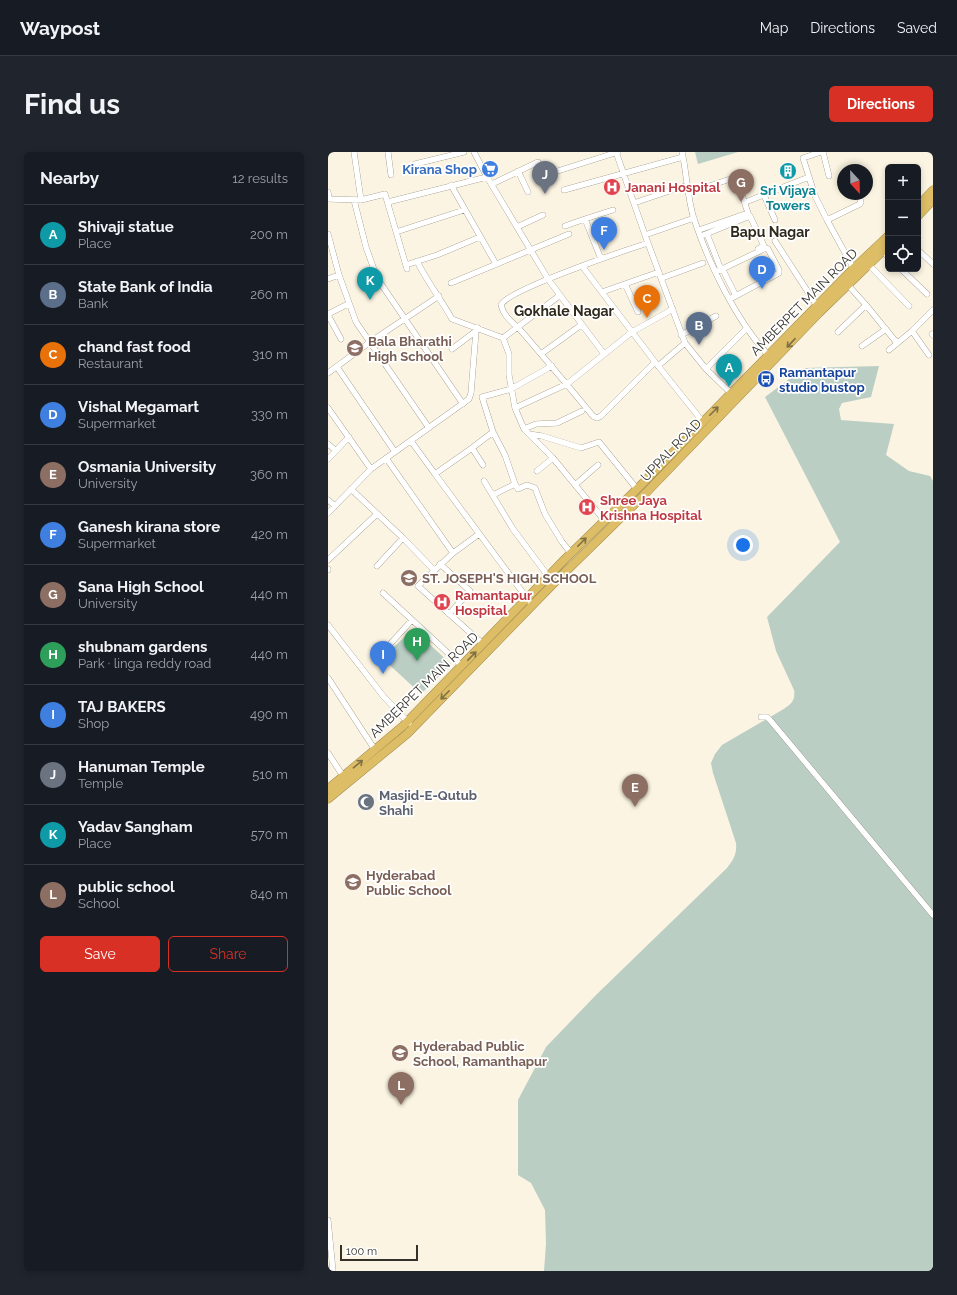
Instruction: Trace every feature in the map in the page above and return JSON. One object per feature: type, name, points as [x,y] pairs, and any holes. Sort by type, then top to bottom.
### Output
[{"type":"highway","points":[[921,203],[933,190]]},
{"type":"highway","points":[[921,213],[933,200]]},
{"type":"highway","name":"AMBERPET MAIN ROAD","points":[[328,789],[375,750],[410,724],[462,666],[548,576],[703,422],[734,396],[772,358],[817,306],[855,272],[885,239]]},
{"type":"highway","points":[[772,358],[848,286],[855,272],[885,252]]},
{"type":"highway","name":"UPPAL ROAD","points":[[328,799],[407,734],[410,724],[643,496],[734,396]]},
{"type":"street","points":[[354,152],[360,200]]},
{"type":"street","points":[[388,152],[391,175]]},
{"type":"street","points":[[415,164],[464,152]]},
{"type":"street","points":[[474,152],[487,177],[548,279],[559,296],[604,354]]},
{"type":"street","points":[[492,184],[538,162],[545,175],[617,152],[645,235],[673,308],[681,335],[685,343],[706,369],[734,396]]},
{"type":"street","points":[[829,176],[822,152],[803,158],[809,177],[827,220],[855,272]]},
{"type":"street","points":[[564,190],[683,154],[687,186],[694,218],[702,233],[730,299],[748,328],[772,358]]},
{"type":"street","points":[[518,171],[528,192]]},
{"type":"street","points":[[388,202],[487,177]]},
{"type":"street","points":[[689,194],[736,177],[748,213],[702,233]]},
{"type":"street","points":[[748,201],[809,177]]},
{"type":"street","points":[[451,185],[496,264]]},
{"type":"street","points":[[634,203],[687,186]]},
{"type":"street","points":[[328,192],[329,199],[354,200],[385,194],[406,267],[417,261],[437,255],[480,237]]},
{"type":"street","points":[[764,195],[775,220]]},
{"type":"street","points":[[354,200],[366,246],[377,278],[463,404]]},
{"type":"street","points":[[827,220],[860,204],[860,200]]},
{"type":"street","points":[[396,232],[464,210]]},
{"type":"street","points":[[565,226],[612,210]]},
{"type":"street","points":[[517,227],[543,215]]},
{"type":"street","points":[[702,233],[750,216],[764,246],[718,269]]},
{"type":"street","points":[[645,235],[694,218]]},
{"type":"street","points":[[585,219],[601,259]]},
{"type":"street","points":[[328,234],[348,304],[356,322],[429,428]]},
{"type":"street","points":[[451,283],[569,234]]},
{"type":"street","points":[[775,241],[817,306]]},
{"type":"street","points":[[648,243],[548,279],[509,297],[502,302],[502,310],[552,366],[593,416],[597,418],[657,364],[685,343]]},
{"type":"street","points":[[718,269],[766,248],[768,249],[780,272],[730,299]]},
{"type":"street","points":[[921,253],[933,264]]},
{"type":"street","points":[[417,261],[427,280],[439,296],[452,319],[503,338]]},
{"type":"street","points":[[602,292],[625,284],[703,263]]},
{"type":"street","points":[[869,264],[909,306]]},
{"type":"street","points":[[582,266],[703,422]]},
{"type":"street","points":[[718,269],[736,296]]},
{"type":"street","points":[[904,272],[927,294]]},
{"type":"street","points":[[328,279],[339,275]]},
{"type":"street","points":[[625,284],[638,312]]},
{"type":"street","points":[[848,286],[866,305],[897,343]]},
{"type":"street","points":[[328,373],[370,342],[439,296]]},
{"type":"street","points":[[503,338],[559,296]]},
{"type":"street","points":[[341,339],[328,315],[348,304]]},
{"type":"street","points":[[838,332],[866,305]]},
{"type":"street","points":[[515,408],[567,384],[632,332],[673,308]]},
{"type":"street","points":[[889,350],[933,310]]},
{"type":"street","points":[[681,335],[716,316]]},
{"type":"street","points":[[540,354],[581,324]]},
{"type":"street","points":[[706,369],[748,328]]},
{"type":"street","points":[[452,349],[477,329]]},
{"type":"street","points":[[328,513],[371,469],[469,399],[471,393],[477,329]]},
{"type":"street","points":[[862,346],[886,329]]},
{"type":"street","points":[[912,330],[928,355]]},
{"type":"street","points":[[503,338],[509,354],[509,375],[515,408],[524,429],[553,458],[604,520]]},
{"type":"street","points":[[552,366],[511,389],[482,397],[493,432],[505,455],[515,484],[518,489],[528,485],[535,488],[545,514],[562,542],[571,553]]},
{"type":"street","points":[[337,367],[395,452]]},
{"type":"street","points":[[328,408],[371,469]]},
{"type":"street","points":[[524,429],[536,424],[557,423],[582,411]]},
{"type":"street","points":[[435,474],[493,432]]},
{"type":"street","points":[[529,434],[557,440],[579,448],[584,448],[599,442],[637,488]]},
{"type":"street","points":[[328,459],[349,437]]},
{"type":"street","points":[[411,441],[533,605]]},
{"type":"street","points":[[328,444],[336,450]]},
{"type":"street","points":[[472,448],[483,465]]},
{"type":"street","points":[[386,458],[453,553]]},
{"type":"street","points":[[537,470],[553,458]]},
{"type":"street","points":[[575,485],[598,465]]},
{"type":"street","points":[[484,481],[513,530],[548,576]]},
{"type":"street","points":[[493,495],[515,484]]},
{"type":"street","points":[[351,489],[403,538],[434,570]]},
{"type":"street","points":[[328,500],[335,506]]},
{"type":"street","points":[[328,560],[377,514]]},
{"type":"street","points":[[479,534],[440,564],[418,586],[483,644]]},
{"type":"street","points":[[378,566],[403,538]]},
{"type":"street","points":[[440,564],[470,591],[449,614]]},
{"type":"street","points":[[383,593],[462,666]]},
{"type":"street","points":[[381,654],[412,620]]},
{"type":"street","points":[[328,624],[384,697],[410,724]]},
{"type":"street","points":[[328,678],[375,750]]},
{"type":"street","points":[[762,716],[767,717],[770,720],[933,915]]},
{"type":"street","points":[[328,753],[343,776]]},
{"type":"street","points":[[328,1220],[334,1271]]},
{"type":"green space","points":[[695,152],[738,152],[698,164]]},
{"type":"green space","points":[[879,366],[871,397],[842,403],[839,409],[841,420],[894,424],[886,455],[909,471],[930,476],[933,481],[933,1271],[544,1271],[546,1244],[545,1210],[531,1183],[518,1175],[518,1100],[546,1047],[596,995],[727,868],[733,859],[736,850],[736,843],[711,763],[715,754],[722,745],[782,710],[793,700],[794,690],[776,651],[767,617],[840,542],[765,397],[804,368]]},
{"type":"green space","points":[[413,629],[451,664],[421,694],[382,658]]},
{"type":"place","name":"Kirana Shop","points":[[490,169]]},
{"type":"place","name":"Sri Vijaya Towers","points":[[788,171]]},
{"type":"place","name":"Janani Hospital","points":[[612,187]]},
{"type":"place","name":"Hanuman Temple","points":[[545,194]]},
{"type":"place","name":"Sana High School","points":[[741,202]]},
{"type":"place","name":"Ganesh kirana store","points":[[604,250]]},
{"type":"place","name":"Vishal Megamart","points":[[762,289]]},
{"type":"place","name":"Yadav Sangham","points":[[370,300]]},
{"type":"place","name":"chand fast food","points":[[647,318]]},
{"type":"place","name":"State Bank of India","points":[[699,345]]},
{"type":"place","name":"Bala Bharathi High School","points":[[355,348]]},
{"type":"place","name":"Ramantapur studio bustop","points":[[766,379]]},
{"type":"place","name":"Shivaji statue","points":[[729,387]]},
{"type":"place","name":"Shree Jaya Krishna Hospital","points":[[587,507]]},
{"type":"place","name":"ST. JOSEPH'S HIGH SCHOOL","points":[[409,578]]},
{"type":"place","name":"Ramantapur Hospital","points":[[442,602]]},
{"type":"place","name":"shubnam gardens","points":[[417,661]]},
{"type":"place","name":"TAJ BAKERS","points":[[383,674]]},
{"type":"place","name":"Masjid-E-Qutub Shahi","points":[[366,802]]},
{"type":"place","name":"Osmania University","points":[[635,807]]},
{"type":"place","name":"Hyderabad Public School","points":[[353,882]]},
{"type":"place","name":"Hyderabad Public School, Ramanthapur","points":[[400,1053]]},
{"type":"place","name":"public school","points":[[401,1105]]},
{"type":"district","name":"Bapu Nagar","points":[[770,232]]},
{"type":"district","name":"Gokhale Nagar","points":[[564,311]]}]
